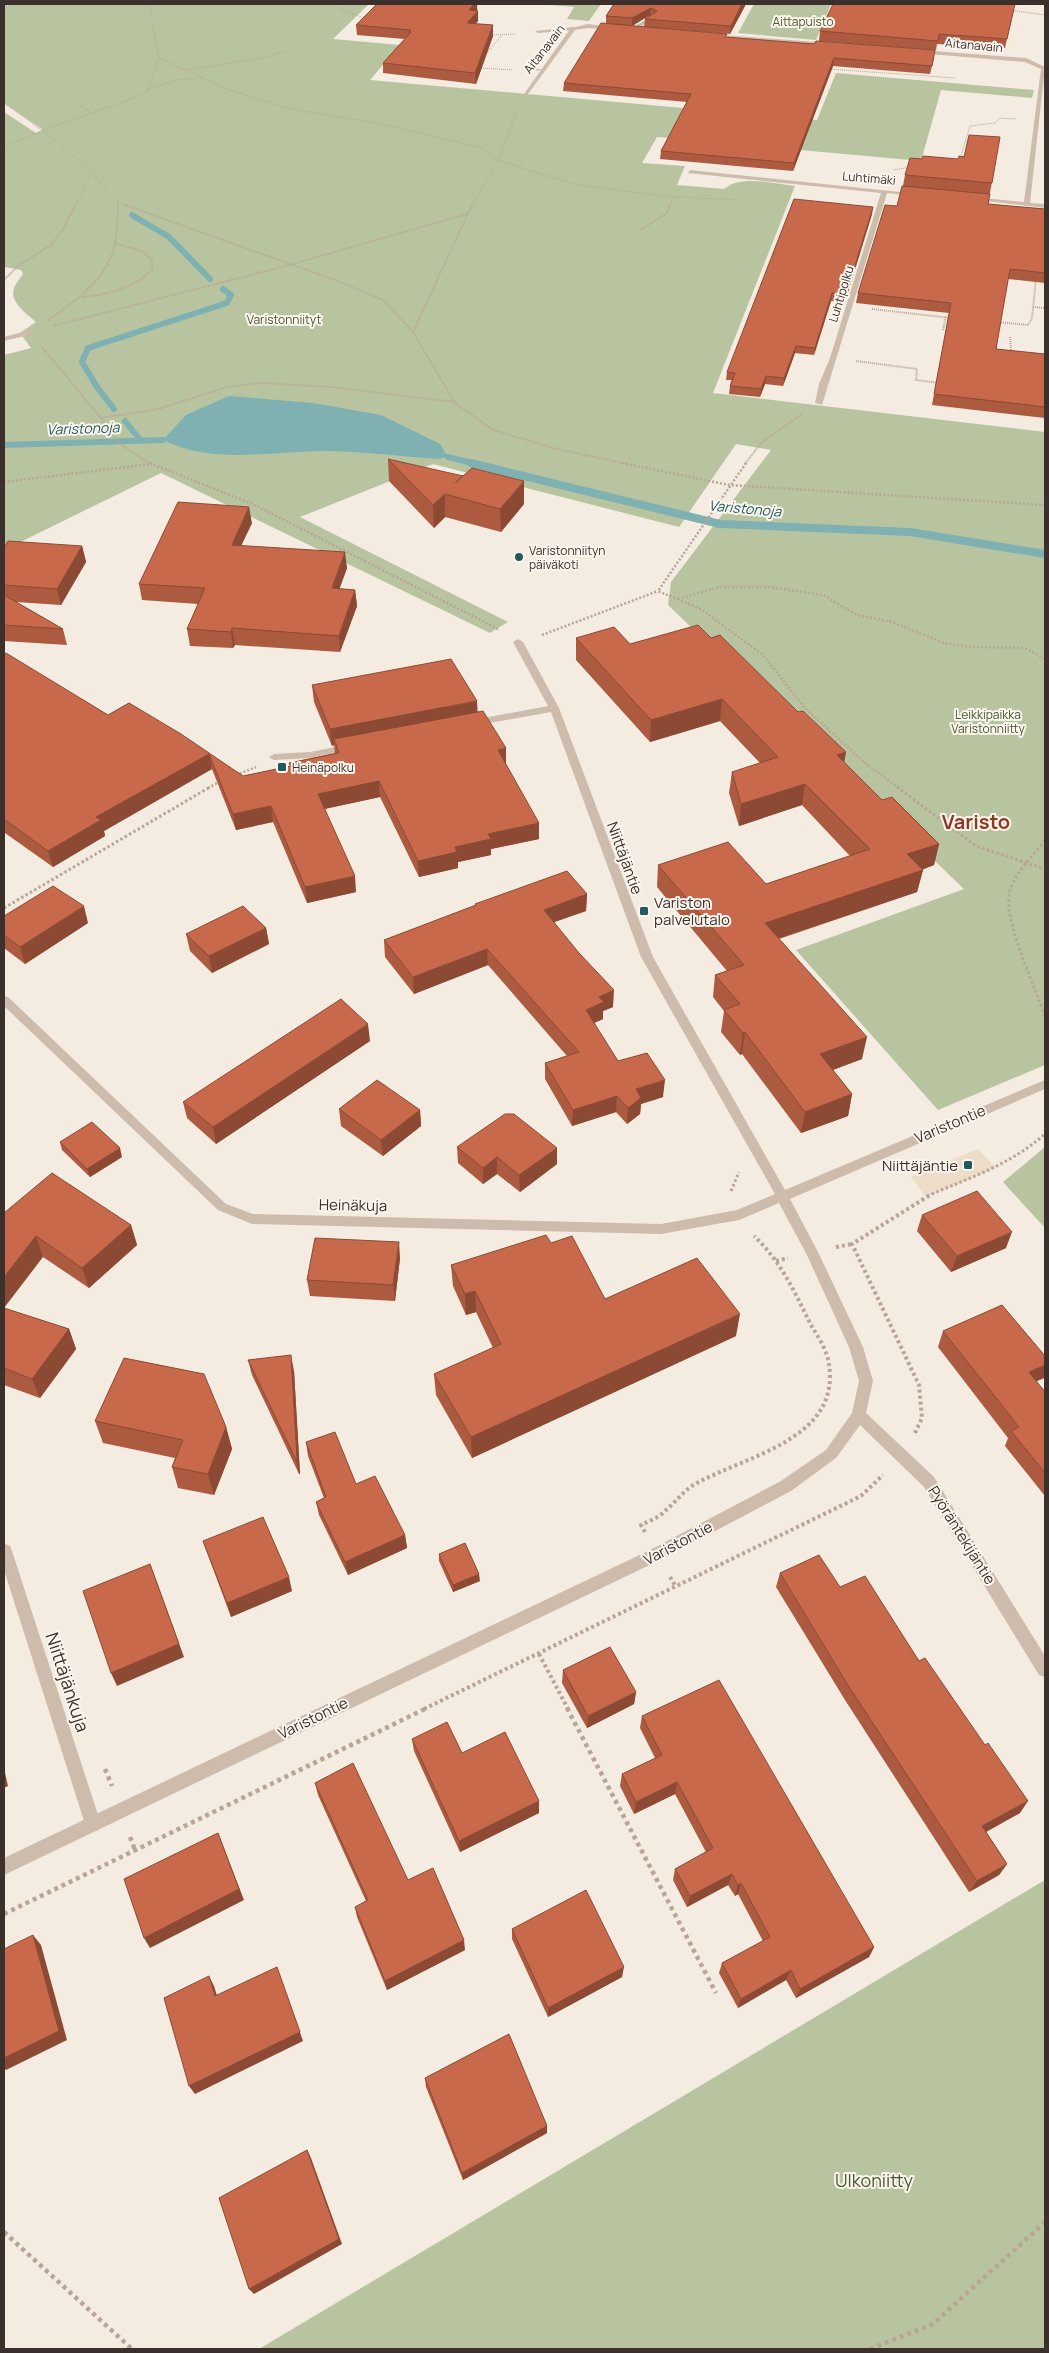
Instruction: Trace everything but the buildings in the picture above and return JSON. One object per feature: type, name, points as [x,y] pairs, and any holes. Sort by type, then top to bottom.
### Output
[{"type":"street","points":[[633,29],[652,18]]},
{"type":"street","name":"Aitanavain","points":[[526,93],[573,29],[588,26],[643,30]]},
{"type":"street","points":[[538,30],[573,29]]},
{"type":"street","points":[[702,34],[839,45]]},
{"type":"street","name":"Aitanavain","points":[[918,51],[1026,60],[1042,65],[1045,72],[1027,204]]},
{"type":"street","points":[[534,70],[542,70]]},
{"type":"street","name":"Luhtimäki","points":[[690,172],[923,195]]},
{"type":"street","name":"Luhtipolku","points":[[819,403],[823,384],[834,358],[885,191]]},
{"type":"street","points":[[961,198],[1045,206]]},
{"type":"street","points":[[4,339],[30,332]]},
{"type":"street","name":"Niittäjäntie","points":[[518,642],[554,708],[647,957],[782,1198]]},
{"type":"street","points":[[466,724],[554,708]]},
{"type":"street","points":[[274,757],[310,754],[359,745]]},
{"type":"street","name":"Heinäkuja","points":[[4,1000],[222,1207],[252,1218],[661,1229],[739,1215],[782,1198]]},
{"type":"street","name":"Varistontie","points":[[4,1867],[657,1554],[786,1486],[831,1454],[859,1415],[866,1381],[856,1347],[812,1252],[782,1198],[1045,1084]]},
{"type":"street","name":"Pyöräntekijäntie","points":[[859,1415],[929,1482],[1045,1670]]},
{"type":"street","name":"Niittäjänkuja","points":[[5,1551],[93,1824]]},
{"type":"path","points":[[148,90],[160,58],[149,4]]},
{"type":"path","points":[[330,4],[372,21]]},
{"type":"path","points":[[1009,10],[1045,16]]},
{"type":"path","points":[[486,35],[502,35],[538,30]]},
{"type":"path","points":[[483,57],[502,35]]},
{"type":"path","points":[[186,70],[267,57],[284,51]]},
{"type":"path","points":[[160,58],[229,90],[291,109],[386,125],[482,148],[498,160],[573,184],[674,196],[733,201],[742,199]]},
{"type":"path","points":[[477,64],[476,67],[489,69],[534,70]]},
{"type":"path","points":[[822,68],[897,72],[905,76],[960,78]]},
{"type":"path","points":[[4,147],[44,130],[137,97],[148,90],[177,80],[204,78]]},
{"type":"path","points":[[413,332],[467,214],[498,160],[526,93]]},
{"type":"path","points":[[4,104],[44,130],[91,172],[118,202],[289,266],[335,280],[383,300],[413,332],[455,402],[493,430],[557,449],[729,485],[1045,505]]},
{"type":"path","points":[[78,104],[92,113]]},
{"type":"path","points":[[958,166],[970,126],[995,123],[1000,118],[1038,121]]},
{"type":"path","points":[[868,190],[875,178],[882,174],[898,168],[918,167]]},
{"type":"path","points":[[4,280],[18,266],[51,245],[63,229],[91,172]]},
{"type":"path","points":[[640,230],[667,213],[674,196]]},
{"type":"path","points":[[30,332],[81,297],[104,269],[115,243],[118,202]]},
{"type":"path","points":[[30,332],[289,266],[467,214]]},
{"type":"path","points":[[81,297],[105,294],[125,288],[142,281],[152,270],[152,259],[141,251],[115,243]]},
{"type":"path","points":[[992,322],[1028,325],[1033,307],[1037,272]]},
{"type":"path","points":[[849,306],[955,318]]},
{"type":"path","points":[[1033,307],[1045,308]]},
{"type":"path","points":[[943,330],[948,308]]},
{"type":"path","points":[[30,332],[101,418],[112,437],[125,449],[152,464],[257,506],[490,624],[518,642],[658,591],[699,534],[729,485],[761,443],[819,403]]},
{"type":"path","points":[[1010,337],[1011,351]]},
{"type":"path","points":[[1007,350],[1019,352]]},
{"type":"path","points":[[834,358],[917,369],[916,380],[948,384]]},
{"type":"path","points":[[101,418],[158,409],[227,387],[259,383],[332,387],[455,402]]},
{"type":"path","points":[[4,482],[152,464]]},
{"type":"path","points":[[678,599],[719,587],[770,587],[823,595],[856,615],[892,622],[944,643],[971,648],[1026,648],[1045,658]]},
{"type":"path","points":[[658,591],[701,609],[763,655],[804,707],[865,762],[976,846],[1045,869]]},
{"type":"path","points":[[233,776],[249,771],[274,757]]},
{"type":"path","points":[[4,908],[225,779]]},
{"type":"path","points":[[1045,841],[1027,864],[1009,896],[1012,918],[1045,1016]]},
{"type":"path","points":[[676,1587],[641,1525],[661,1515],[693,1485],[799,1435],[819,1415],[831,1389],[828,1358],[804,1311],[776,1261],[763,1243],[744,1227],[739,1215],[731,1189],[741,1168]]},
{"type":"path","points":[[539,1654],[716,1993]]},
{"type":"path","points":[[870,2349],[934,2324],[1045,2222]]},
{"type":"path","points":[[4,2232],[132,2349]]},
{"type":"green space","points":[[4,4],[369,4],[333,39],[400,45],[370,80],[817,120],[836,73],[1034,90],[1032,98],[941,90],[921,161],[657,137],[642,163],[685,166],[677,185],[724,189],[731,184],[739,182],[758,181],[795,186],[713,393],[1045,432],[1045,1065],[938,1110],[796,950],[964,889],[668,605],[671,582],[771,450],[736,444],[679,527],[433,464],[300,517],[508,622],[490,633],[161,473],[4,550],[4,355],[31,348],[20,333],[36,322],[16,303],[14,298],[14,288],[23,274],[21,270],[4,267],[4,112],[36,133],[43,130],[4,103]]},
{"type":"green space","points":[[539,4],[601,4],[589,21],[567,19],[574,7]]},
{"type":"green space","name":"Aittapuisto","points":[[754,4],[831,4],[816,40],[738,33]]},
{"type":"green space","points":[[1045,1147],[1045,1228],[1003,1182]]},
{"type":"green space","name":"Ulkoniitty","points":[[1045,1880],[1045,2349],[259,2349]]},
{"type":"shaded area","points":[[978,1149],[996,1168],[926,1197],[911,1177]]},
{"type":"water","points":[[229,396],[313,403],[381,415],[440,444],[448,457],[437,459],[330,451],[224,455],[203,453],[163,440],[186,415]]},
{"type":"waterway","points":[[132,215],[169,237],[210,279]]},
{"type":"waterway","points":[[114,409],[97,387],[82,362],[88,348],[227,303],[231,295],[223,289]]},
{"type":"waterway","points":[[125,421],[141,441]]},
{"type":"waterway","name":"Varistonoja","points":[[141,441],[163,440]]},
{"type":"waterway","name":"Varistonoja","points":[[4,445],[141,441]]},
{"type":"waterway","name":"Varistonoja","points":[[448,457],[476,464]]},
{"type":"waterway","name":"Varistonoja","points":[[471,463],[720,524],[910,532],[1045,554]]},
{"type":"place","name":"Varistonniityn päiväkoti","points":[[519,557]]},
{"type":"place","name":"Heinäpolku","points":[[282,767]]},
{"type":"place","name":"Variston palvelutalo","points":[[644,911]]},
{"type":"place","name":"Niittäjäntie","points":[[968,1165]]},
{"type":"district","name":"Varisto","points":[[976,821]]},
{"type":"park label","name":"Varistonniityt","points":[[284,319]]},
{"type":"park label","name":"Leikkipaikka Varistonniitty","points":[[988,721]]}]
